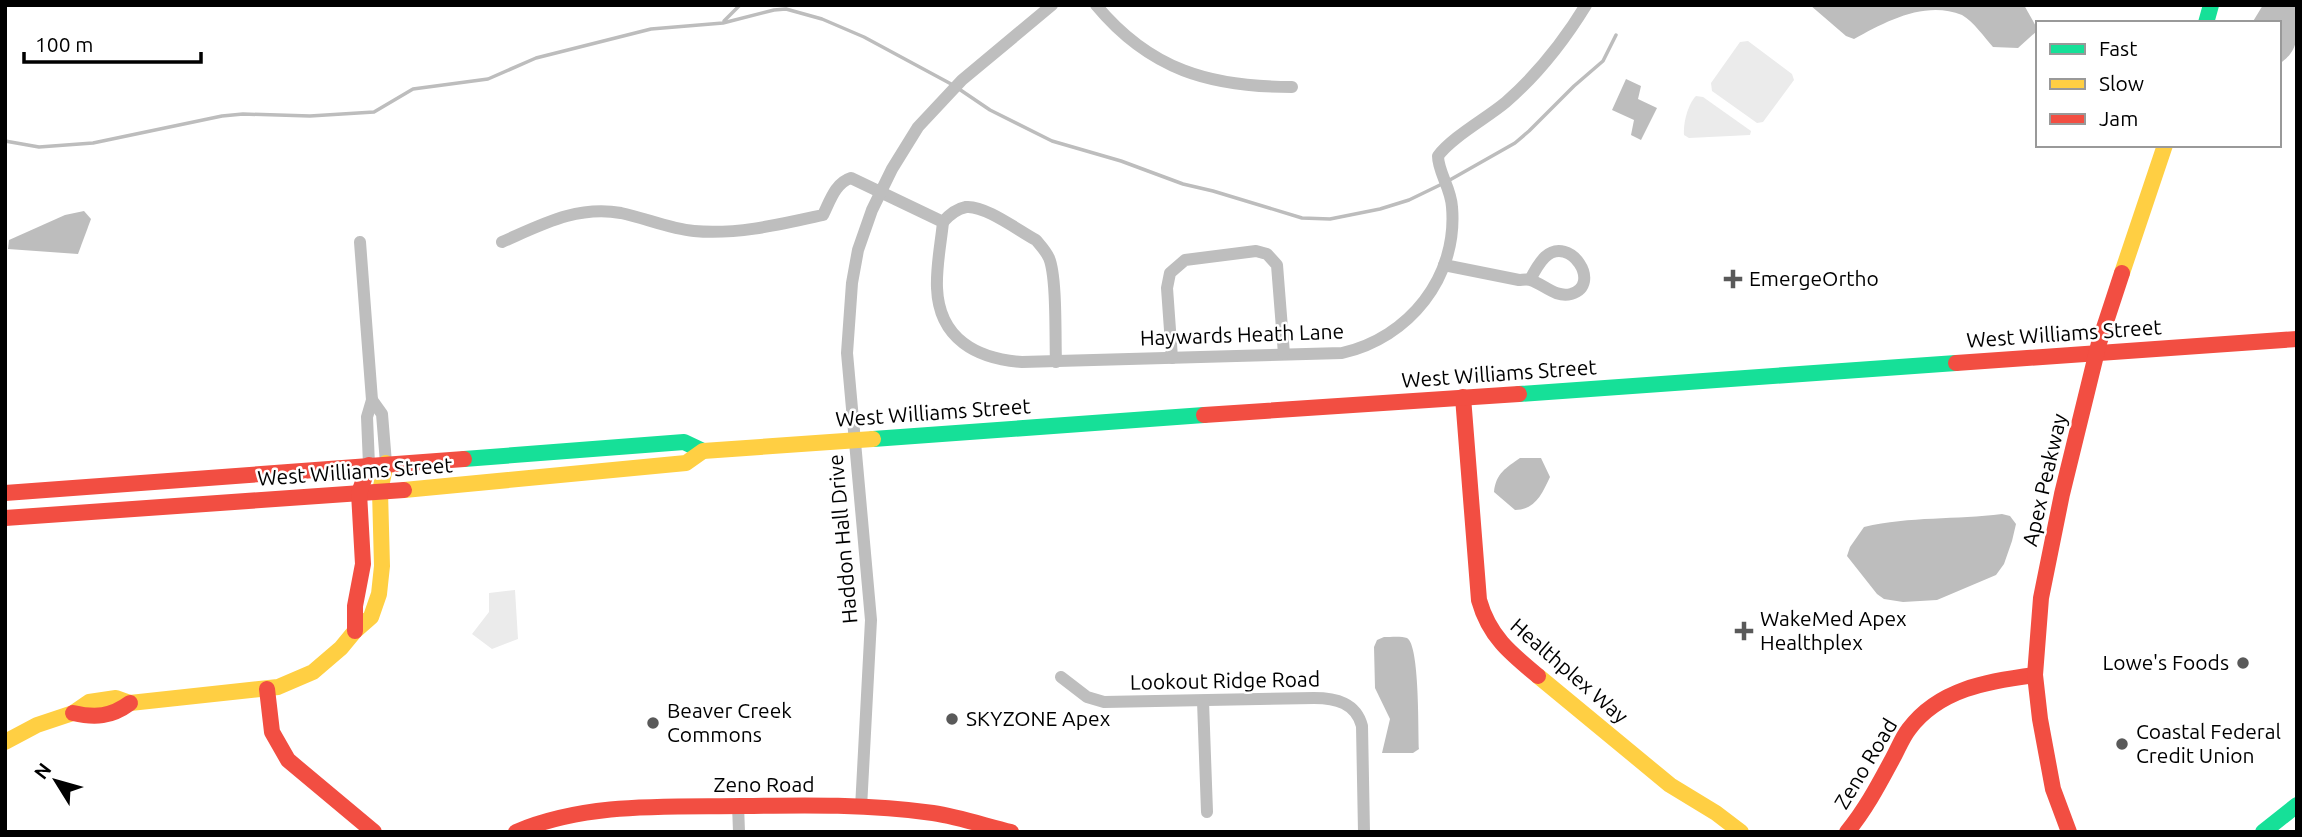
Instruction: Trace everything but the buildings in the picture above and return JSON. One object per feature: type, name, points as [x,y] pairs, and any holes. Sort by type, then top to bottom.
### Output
[{"type":"main road","name":"Apex Peakway","points":[[2069,832],[2053,789],[2047,762],[2035,675],[2040,597],[2097,353],[2164,147]]},
{"type":"main road","name":"West Williams Street","points":[[5,493],[684,442],[703,451],[2297,339]]},
{"type":"main road","name":"Healthplex Way","points":[[1463,397],[1476,582],[1483,614],[1493,634],[1516,658],[1670,785],[1725,818],[1741,832]]},
{"type":"main road","name":"West Williams Street","points":[[5,518],[517,480],[686,463],[703,451]]},
{"type":"main road","points":[[5,742],[37,725],[73,713],[89,702],[116,698],[130,703],[267,690],[313,672],[371,617],[382,580],[380,491],[386,463]]},
{"type":"main road","points":[[355,631],[355,606],[363,564],[359,493],[369,465]]},
{"type":"main road","name":"Zeno Road","points":[[1847,832],[1868,803],[1909,729],[1923,715],[1963,688],[2035,675]]},
{"type":"main road","points":[[267,690],[272,732],[288,760],[374,832]]},
{"type":"main road","name":"Zeno Road","points":[[516,832],[540,822],[632,807],[808,805],[935,813],[1012,832]]},
{"type":"main road","points":[[2263,832],[2297,805]]},
{"type":"street","name":"Haddon Hall Drive","points":[[861,808],[871,620],[847,353],[852,283],[864,231],[903,149],[934,108],[962,80],[1052,5]]},
{"type":"street","points":[[1096,5],[1136,44],[1190,74],[1243,86],[1292,87]]},
{"type":"street","name":"Haywards Heath Lane","points":[[943,222],[937,286],[940,309],[951,331],[968,347],[990,358],[1056,362],[1342,353],[1370,345],[1398,329],[1421,306],[1444,265],[1452,230],[1452,207],[1438,156],[1523,86],[1561,42],[1586,5]]},
{"type":"street","points":[[502,242],[579,212],[620,213],[693,231],[768,228],[823,215],[836,188],[842,181],[850,178],[943,222],[962,208],[978,208],[1036,240],[1050,260],[1056,362]]},
{"type":"street","points":[[360,242],[372,400],[367,417],[369,465]]},
{"type":"street","points":[[1172,358],[1167,288],[1170,273],[1185,260],[1256,251],[1267,254],[1277,265],[1284,354]]},
{"type":"street","points":[[1444,265],[1530,280]]},
{"type":"street","points":[[372,400],[382,414],[386,463]]},
{"type":"street","name":"Lookout Ridge Road","points":[[1061,677],[1087,697],[1104,702],[1328,698],[1342,702],[1351,707],[1360,720],[1363,735],[1364,832]]},
{"type":"street","points":[[1203,701],[1207,812]]},
{"type":"street","points":[[738,805],[739,832]]},
{"type":"shaded area","points":[[1810,5],[2024,5],[2036,26],[2036,32],[2018,48],[1993,47],[1962,15],[1934,10],[1906,15],[1854,39],[1846,36]]},
{"type":"shaded area","points":[[2263,5],[2297,5],[2297,38],[2292,52],[2281,62],[2281,21],[2253,21]]},
{"type":"shaded area","points":[[1748,41],[1792,74],[1794,80],[1763,122],[1757,123],[1712,91],[1711,83],[1740,42]]},
{"type":"shaded area","points":[[1626,79],[1641,86],[1638,99],[1657,108],[1641,140],[1631,135],[1634,120],[1612,110]]},
{"type":"shaded area","points":[[1696,96],[1703,97],[1751,131],[1750,135],[1689,138],[1684,135],[1687,114]]},
{"type":"shaded area","points":[[84,211],[91,219],[78,254],[8,249],[9,240],[65,215]]},
{"type":"shaded area","points":[[1520,458],[1541,458],[1550,477],[1533,504],[1515,510],[1494,492],[1499,476]]},
{"type":"shaded area","points":[[2002,514],[2010,516],[2016,524],[2004,564],[1996,575],[1937,600],[1903,602],[1884,599],[1847,556],[1864,527],[1898,521]]},
{"type":"shaded area","points":[[515,590],[518,639],[492,649],[472,634],[489,612],[489,593]]},
{"type":"shaded area","points":[[1384,637],[1407,638],[1414,656],[1418,690],[1419,749],[1413,753],[1382,753],[1390,719],[1375,688],[1374,647],[1377,640]]},
{"type":"waterway","points":[[724,21],[740,5]]},
{"type":"waterway","points":[[5,141],[39,147],[93,143],[222,116],[310,116],[374,112],[413,89],[488,79],[536,58],[651,29],[723,23],[786,9],[822,19],[864,37],[953,85]]},
{"type":"waterway","points":[[1448,181],[1515,143],[1529,131],[1603,61],[1616,35]]},
{"type":"waterway","points":[[959,89],[990,110],[1052,141],[1121,161],[1183,184],[1302,218],[1330,219],[1380,209],[1409,200],[1442,184]]},
{"type":"traffic: fast","points":[[2207,21],[2211,5]]},
{"type":"traffic: fast","points":[[1519,394],[1956,363]]},
{"type":"traffic: fast","points":[[873,439],[1204,415]]},
{"type":"traffic: fast","points":[[464,459],[684,442],[703,451]]},
{"type":"traffic: fast","points":[[2263,832],[2297,805]]},
{"type":"traffic: slow","points":[[2122,273],[2164,147]]},
{"type":"traffic: slow","points":[[404,490],[686,463],[703,451],[873,439]]},
{"type":"traffic: slow","points":[[5,742],[37,725],[73,713],[89,702],[116,698],[130,703],[278,687],[313,672],[371,617],[379,594],[382,566],[380,491],[386,463]]},
{"type":"traffic: slow","points":[[1538,676],[1670,785],[1741,832]]},
{"type":"traffic: jam","points":[[2069,832],[2053,789],[2040,719],[2035,675],[2041,598],[2062,494],[2099,343],[2122,273]]},
{"type":"traffic: jam","points":[[1956,363],[2297,339]]},
{"type":"traffic: jam","points":[[1204,415],[1519,394]]},
{"type":"traffic: jam","points":[[1463,397],[1479,600],[1495,634],[1538,676]]},
{"type":"traffic: jam","points":[[5,493],[464,459]]},
{"type":"traffic: jam","points":[[355,631],[355,606],[363,564],[359,493],[369,465]]},
{"type":"traffic: jam","points":[[5,518],[404,490]]},
{"type":"traffic: jam","points":[[1847,832],[1872,796],[1907,732],[1921,715],[1966,689],[2035,675]]},
{"type":"traffic: jam","points":[[267,689],[272,732],[288,760],[374,832]]},
{"type":"traffic: jam","points":[[73,713],[103,715],[130,703]]},
{"type":"traffic: jam","points":[[516,832],[571,815],[627,808],[814,805],[933,813],[1011,832]]},
{"type":"place","name":"EmergeOrtho","points":[[1733,279]]},
{"type":"place","name":"WakeMed Apex Healthplex","points":[[1744,631]]},
{"type":"place","name":"Lowe's Foods","points":[[2243,663]]},
{"type":"place","name":"SKYZONE Apex","points":[[952,719]]},
{"type":"place","name":"Beaver Creek Commons","points":[[653,723]]},
{"type":"place","name":"Coastal Federal Credit Union","points":[[2122,744]]}]
